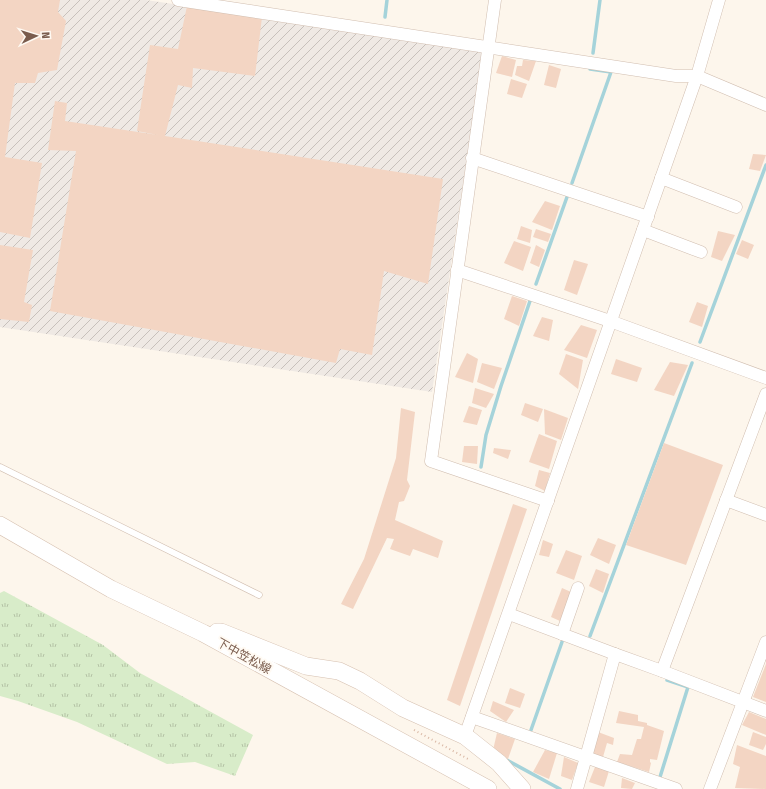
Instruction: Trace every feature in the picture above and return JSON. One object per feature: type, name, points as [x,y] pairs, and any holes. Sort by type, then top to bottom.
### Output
[{"type":"main road","name":"下中笠松線","points":[[0,525],[111,589],[203,633],[488,789]]},
{"type":"main road","points":[[203,633],[221,632],[306,666],[339,671],[360,681],[403,708],[466,736],[499,763],[522,789]]},
{"type":"street","points":[[178,0],[676,76],[697,76],[766,105]]},
{"type":"street","points":[[495,0],[431,461],[548,501]]},
{"type":"street","points":[[466,736],[697,76],[719,0]]},
{"type":"street","points":[[472,158],[648,217]]},
{"type":"street","points":[[661,178],[736,207]]},
{"type":"street","points":[[643,230],[701,252]]},
{"type":"street","points":[[457,270],[610,321],[766,378]]},
{"type":"street","points":[[662,670],[766,394]]},
{"type":"street","points":[[726,500],[766,516]]},
{"type":"street","points":[[562,634],[578,588]]},
{"type":"street","points":[[509,614],[662,670],[766,711]]},
{"type":"street","points":[[710,789],[766,642]]},
{"type":"street","points":[[577,789],[615,654]]},
{"type":"street","points":[[472,717],[676,789]]},
{"type":"lane","points":[[0,467],[259,595]]},
{"type":"shaded area","points":[[0,0],[146,0],[483,50],[432,392],[0,327]]},
{"type":"green space","points":[[4,591],[103,645],[140,673],[253,735],[235,776],[195,762],[167,764],[77,722],[0,696],[0,593]]},
{"type":"building","points":[[0,0],[60,0],[58,12],[66,21],[57,70],[38,73],[35,83],[15,83],[5,157],[42,163],[30,238],[0,232]]},
{"type":"building","points":[[187,6],[262,17],[255,76],[193,68],[192,88],[178,85],[165,136],[443,179],[428,284],[384,271],[372,355],[340,349],[336,363],[50,311],[76,151],[48,150],[55,101],[67,103],[65,121],[158,135],[137,131],[150,45],[178,49]]},
{"type":"building","points":[[502,56],[516,60],[512,77],[496,73]]},
{"type":"building","points":[[523,60],[536,61],[529,81],[515,75],[517,66],[522,66]]},
{"type":"building","points":[[549,65],[561,69],[556,88],[544,85]]},
{"type":"building","points":[[511,79],[527,84],[522,98],[507,94]]},
{"type":"building","points":[[753,154],[766,155],[760,171],[749,169]]},
{"type":"building","points":[[545,201],[560,206],[552,230],[532,222]]},
{"type":"building","points":[[521,226],[532,230],[530,243],[517,239]]},
{"type":"building","points":[[536,229],[551,234],[548,242],[533,237]]},
{"type":"building","points":[[718,231],[735,235],[722,261],[711,257]]},
{"type":"building","points":[[742,240],[754,245],[748,259],[736,254]]},
{"type":"building","points":[[514,241],[531,247],[523,271],[504,263]]},
{"type":"building","points":[[0,245],[33,250],[24,302],[32,305],[29,322],[0,319]]},
{"type":"building","points":[[536,245],[545,250],[539,267],[530,263]]},
{"type":"building","points":[[574,260],[588,264],[577,295],[564,290]]},
{"type":"building","points":[[512,296],[527,301],[519,326],[504,319]]},
{"type":"building","points":[[697,302],[708,306],[702,327],[689,322]]},
{"type":"building","points":[[542,317],[553,320],[549,341],[533,336]]},
{"type":"building","points":[[581,325],[597,330],[587,358],[564,350]]},
{"type":"building","points":[[467,353],[478,359],[473,383],[455,377]]},
{"type":"building","points":[[566,354],[583,360],[578,389],[559,374]]},
{"type":"building","points":[[616,359],[642,368],[637,382],[611,374]]},
{"type":"building","points":[[670,362],[688,365],[674,396],[654,390]]},
{"type":"building","points":[[482,363],[502,368],[494,389],[477,382]]},
{"type":"building","points":[[475,388],[494,394],[486,408],[472,403]]},
{"type":"building","points":[[525,403],[543,409],[538,422],[521,415]]},
{"type":"building","points":[[469,406],[482,410],[477,425],[463,422]]},
{"type":"building","points":[[401,408],[415,412],[407,480],[410,486],[404,501],[399,502],[395,520],[443,541],[438,558],[413,549],[410,556],[390,549],[394,539],[387,538],[353,609],[341,604],[364,559],[396,458]]},
{"type":"building","points":[[544,409],[568,418],[561,440],[545,434]]},
{"type":"building","points":[[539,434],[557,441],[549,469],[529,462]]},
{"type":"building","points":[[664,443],[723,465],[686,565],[626,545]]},
{"type":"building","points":[[464,446],[478,446],[477,464],[462,462]]},
{"type":"building","points":[[494,448],[511,450],[508,459],[493,453]]},
{"type":"building","points":[[539,470],[550,473],[545,491],[535,486]]},
{"type":"building","points":[[513,504],[527,509],[460,706],[447,700]]},
{"type":"building","points":[[598,538],[616,545],[609,564],[590,555]]},
{"type":"building","points":[[543,540],[553,544],[549,557],[539,555]]},
{"type":"building","points":[[566,550],[582,556],[574,580],[556,573]]},
{"type":"building","points":[[596,569],[609,574],[603,593],[589,586]]},
{"type":"building","points":[[562,588],[571,592],[560,621],[551,617]]},
{"type":"building","points":[[766,664],[766,702],[753,697]]},
{"type":"building","points":[[510,688],[525,694],[520,708],[505,703]]},
{"type":"building","points":[[493,701],[514,710],[506,722],[490,711]]},
{"type":"building","points":[[619,711],[638,715],[638,721],[647,723],[647,725],[664,731],[657,760],[650,759],[651,763],[649,772],[617,762],[620,754],[632,755],[637,739],[641,739],[644,727],[616,723]]},
{"type":"building","points":[[749,712],[766,719],[766,735],[742,725]]},
{"type":"building","points":[[598,732],[614,738],[613,745],[607,743],[603,757],[592,754]]},
{"type":"building","points":[[753,732],[766,737],[766,744],[763,750],[749,745]]},
{"type":"building","points":[[497,733],[515,739],[508,759],[493,750]]},
{"type":"building","points":[[737,745],[766,756],[766,789],[735,788],[740,767],[733,764]]},
{"type":"building","points":[[545,750],[557,753],[549,779],[533,772]]},
{"type":"building","points":[[564,757],[578,763],[572,780],[561,776]]},
{"type":"building","points":[[595,767],[609,771],[604,787],[589,782]]},
{"type":"building","points":[[622,778],[635,783],[632,789],[621,788]]},
{"type":"waterway","points":[[385,17],[387,0]]},
{"type":"waterway","points":[[593,53],[600,0]]},
{"type":"waterway","points":[[572,183],[611,72],[590,69],[590,67]]},
{"type":"waterway","points":[[700,342],[766,165]]},
{"type":"waterway","points":[[536,284],[567,197]]},
{"type":"waterway","points":[[481,467],[486,435],[530,301]]},
{"type":"waterway","points":[[590,636],[692,363]]},
{"type":"waterway","points":[[531,730],[562,642]]},
{"type":"waterway","points":[[660,777],[688,687],[667,680]]},
{"type":"waterway","points":[[505,759],[560,789]]}]
